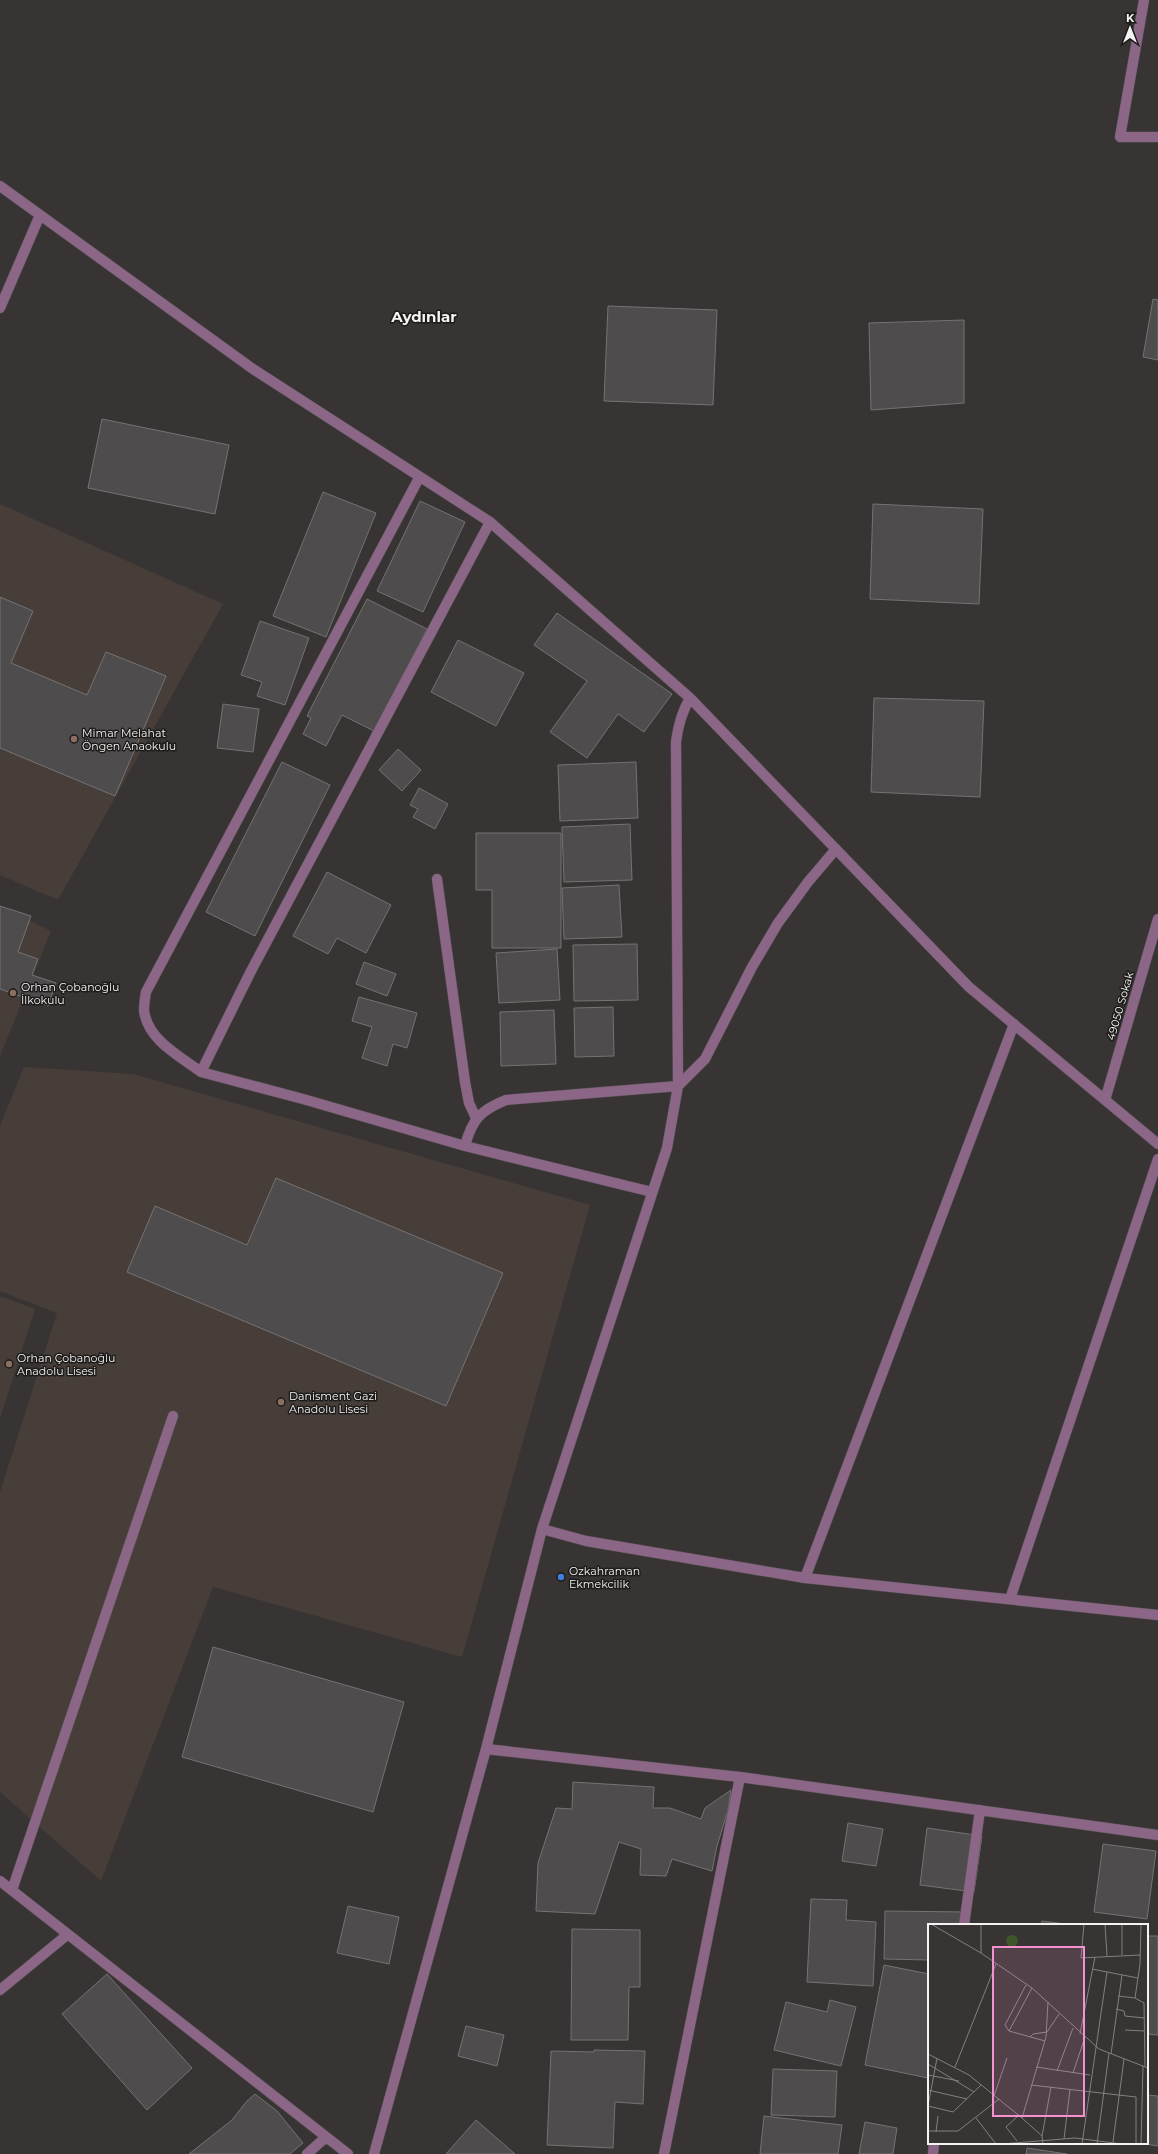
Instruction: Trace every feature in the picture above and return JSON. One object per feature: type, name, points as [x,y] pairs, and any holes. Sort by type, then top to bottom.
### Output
[{"type":"street","points":[[1144,0],[1120,137],[1158,138]]},
{"type":"street","points":[[0,186],[253,369],[419,478],[490,522],[690,698],[969,987],[1158,1144]]},
{"type":"street","points":[[0,308],[40,215]]},
{"type":"street","points":[[419,478],[146,992],[144,1010],[148,1026],[155,1037],[201,1072],[303,1099],[465,1146],[652,1192]]},
{"type":"street","points":[[201,1072],[250,973],[490,522]]},
{"type":"street","points":[[374,2154],[486,1749],[542,1529],[667,1148],[678,1086],[676,742],[678,725],[690,698]]},
{"type":"street","points":[[465,1146],[469,1131],[476,1118],[489,1107],[506,1100],[678,1086],[705,1059],[752,967],[778,923],[808,882],[836,849]]},
{"type":"street","points":[[437,879],[465,1082],[469,1103],[476,1118]]},
{"type":"street","name":"49050 Sokak","points":[[1105,1100],[1158,919]]},
{"type":"street","points":[[805,1578],[1014,1024]]},
{"type":"street","points":[[1010,1599],[1158,1159]]},
{"type":"street","points":[[12,1890],[172,1416]]},
{"type":"street","points":[[542,1529],[586,1540],[805,1578],[1158,1615]]},
{"type":"street","points":[[486,1749],[740,1777],[1158,1835]]},
{"type":"street","points":[[664,2154],[740,1777]]},
{"type":"street","points":[[964,1924],[980,1810]]},
{"type":"street","points":[[0,1881],[348,2154]]},
{"type":"street","points":[[0,1990],[67,1935]]},
{"type":"street","points":[[307,2154],[326,2137]]},
{"type":"street","points":[[933,2154],[934,2144]]},
{"type":"shaded area","name":"Mimar Melahat Öngen Anaokulu","points":[[0,504],[223,604],[58,900],[0,875]]},
{"type":"shaded area","name":"Orhan Çobanoğlu İlkokulu","points":[[0,906],[51,931],[0,1056]]},
{"type":"shaded area","name":"Danisment Gazi Anadolu Lisesi","points":[[24,1067],[133,1074],[590,1205],[462,1657],[213,1587],[101,1881],[0,1792],[0,1492],[57,1313],[0,1291],[0,1126]]},
{"type":"shaded area","name":"Orhan Çobanoğlu Anadolu Lisesi","points":[[0,1296],[35,1309],[0,1419]]},
{"type":"building","points":[[1153,299],[1158,300],[1158,360],[1143,357]]},
{"type":"building","points":[[608,306],[717,310],[713,405],[604,401]]},
{"type":"building","points":[[964,320],[964,403],[871,410],[869,323]]},
{"type":"building","points":[[102,419],[229,445],[215,514],[88,488]]},
{"type":"building","points":[[323,492],[376,513],[326,637],[273,616]]},
{"type":"building","points":[[420,501],[465,522],[423,612],[377,591]]},
{"type":"building","points":[[873,504],[983,509],[979,604],[870,599]]},
{"type":"building","points":[[0,597],[33,611],[11,663],[87,695],[106,652],[166,676],[115,796],[0,748]]},
{"type":"building","points":[[367,599],[427,629],[374,731],[342,715],[326,746],[303,734],[311,718],[307,716]]},
{"type":"building","points":[[557,613],[672,694],[644,732],[618,714],[587,758],[550,732],[587,681],[534,645]]},
{"type":"building","points":[[260,621],[309,638],[285,705],[257,696],[262,682],[241,675]]},
{"type":"building","points":[[458,640],[524,673],[496,726],[431,692]]},
{"type":"building","points":[[874,698],[984,701],[980,797],[871,792]]},
{"type":"building","points":[[223,704],[259,709],[253,752],[217,748]]},
{"type":"building","points":[[398,749],[421,770],[402,791],[379,770]]},
{"type":"building","points":[[282,762],[330,785],[255,936],[206,912]]},
{"type":"building","points":[[636,762],[638,818],[560,821],[558,765]]},
{"type":"building","points":[[419,788],[448,804],[435,829],[413,817],[418,809],[410,805]]},
{"type":"building","points":[[630,824],[632,880],[564,882],[562,827]]},
{"type":"building","points":[[476,833],[561,833],[561,948],[492,948],[492,890],[476,890]]},
{"type":"building","points":[[327,872],[391,905],[366,953],[337,938],[328,954],[293,936]]},
{"type":"building","points":[[619,885],[622,937],[564,939],[562,888]]},
{"type":"building","points":[[0,906],[31,916],[18,952],[38,959],[32,975],[56,983],[48,1006],[0,989]]},
{"type":"building","points":[[637,944],[638,1000],[574,1001],[573,945]]},
{"type":"building","points":[[557,949],[560,1000],[499,1003],[496,953]]},
{"type":"building","points":[[364,962],[396,974],[387,996],[356,984]]},
{"type":"building","points":[[359,997],[417,1013],[407,1048],[393,1044],[387,1066],[362,1058],[372,1027],[352,1021]]},
{"type":"building","points":[[613,1007],[614,1056],[575,1057],[574,1008]]},
{"type":"building","points":[[554,1010],[556,1064],[501,1066],[500,1012]]},
{"type":"building","points":[[276,1178],[503,1273],[446,1406],[127,1272],[155,1206],[247,1245]]},
{"type":"building","points":[[213,1647],[404,1702],[373,1812],[182,1757]]},
{"type":"building","points":[[573,1782],[654,1787],[653,1808],[670,1808],[701,1819],[705,1808],[731,1790],[728,1810],[717,1846],[712,1871],[672,1859],[666,1876],[640,1875],[641,1849],[619,1842],[595,1914],[536,1911],[538,1863],[556,1808],[572,1809]]},
{"type":"building","points":[[848,1823],[883,1829],[876,1866],[842,1861]]},
{"type":"building","points":[[927,1828],[982,1836],[974,1892],[920,1885]]},
{"type":"building","points":[[1103,1844],[1156,1851],[1147,1919],[1094,1912]]},
{"type":"building","points":[[811,1899],[847,1900],[846,1920],[876,1922],[873,1986],[807,1982]]},
{"type":"building","points":[[348,1906],[399,1917],[389,1964],[337,1953]]},
{"type":"building","points":[[885,1911],[966,1912],[965,1924],[928,1924],[928,1960],[884,1959]]},
{"type":"building","points":[[1042,1921],[1065,1924],[1041,1924]]},
{"type":"building","points":[[572,1929],[640,1930],[640,1987],[629,1987],[628,2040],[571,2040]]},
{"type":"building","points":[[1148,1936],[1158,1936],[1158,2035],[1148,2034]]},
{"type":"building","points":[[884,1965],[928,1974],[928,2078],[865,2065]]},
{"type":"building","points":[[107,1974],[192,2068],[147,2110],[62,2014]]},
{"type":"building","points":[[830,2000],[856,2007],[841,2066],[774,2050],[786,2002],[827,2012]]},
{"type":"building","points":[[466,2026],[504,2035],[497,2066],[458,2056]]},
{"type":"building","points":[[594,2050],[645,2051],[643,2104],[615,2102],[613,2148],[547,2145],[551,2051],[594,2052]]},
{"type":"building","points":[[773,2069],[837,2071],[835,2117],[771,2115]]},
{"type":"building","points":[[255,2094],[277,2111],[303,2143],[290,2154],[189,2154],[232,2120],[247,2101]]},
{"type":"building","points":[[1148,2095],[1158,2096],[1158,2146],[1145,2144],[1148,2144]]},
{"type":"building","points":[[764,2116],[842,2125],[838,2154],[760,2154]]},
{"type":"building","points":[[476,2120],[515,2154],[446,2154]]},
{"type":"building","points":[[865,2122],[897,2128],[893,2154],[859,2154]]},
{"type":"building","points":[[1027,2148],[1067,2154],[1026,2154]]},
{"type":"place","name":"Mimar Melahat Öngen Anaokulu","points":[[74,739]]},
{"type":"place","name":"Orhan Çobanoğlu İlkokulu","points":[[13,993]]},
{"type":"place","name":"Orhan Çobanoğlu Anadolu Lisesi","points":[[9,1364]]},
{"type":"place","name":"Danisment Gazi Anadolu Lisesi","points":[[281,1402]]},
{"type":"place","name":"Ozkahraman Ekmekcilik","points":[[561,1577]]},
{"type":"district","name":"Aydınlar","points":[[424,316]]}]
